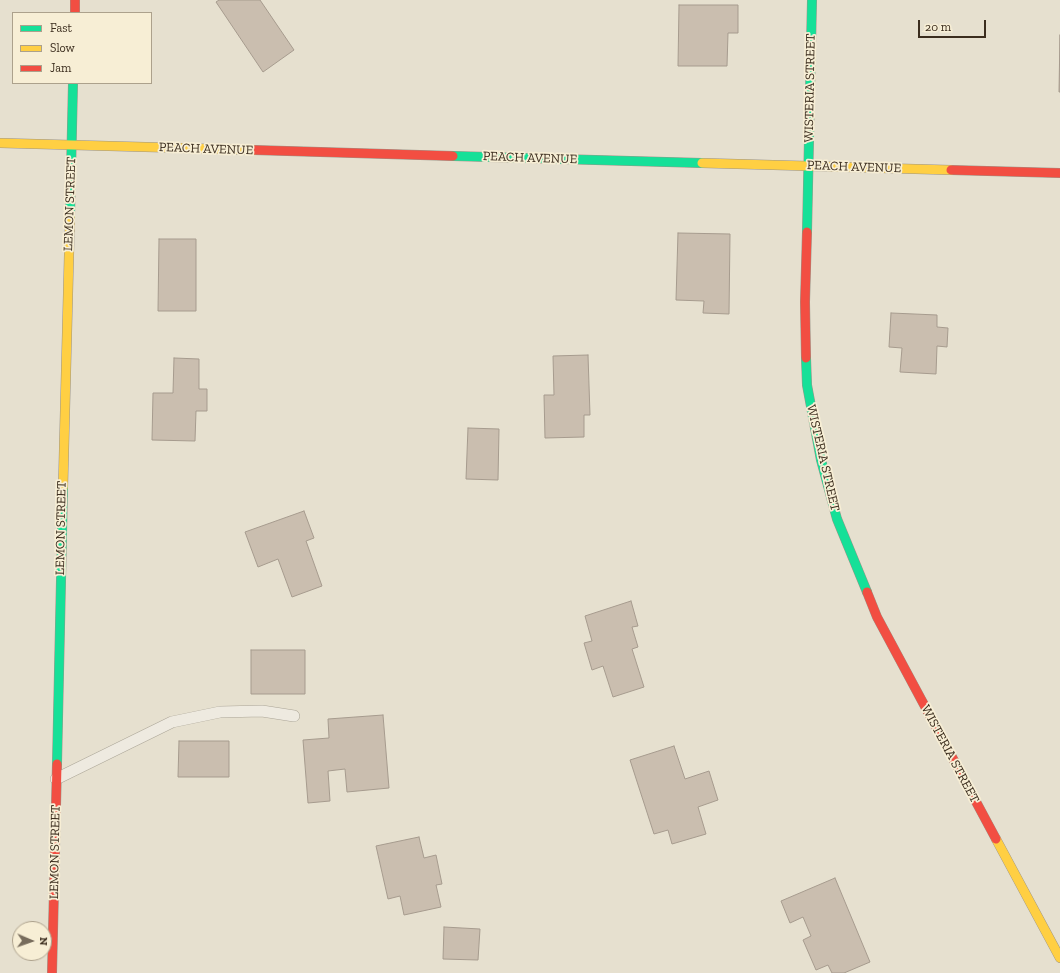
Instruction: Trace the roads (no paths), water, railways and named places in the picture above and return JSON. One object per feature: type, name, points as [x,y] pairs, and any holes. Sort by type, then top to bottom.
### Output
[{"type":"street","points":[[75,0],[75,12]]},
{"type":"street","name":"WISTERIA STREET","points":[[812,0],[805,302],[807,385],[821,460],[837,519],[877,617],[1060,958]]},
{"type":"street","name":"LEMON STREET","points":[[52,973],[73,84]]},
{"type":"street","name":"PEACH AVENUE","points":[[0,143],[808,165],[1060,174]]},
{"type":"lane","points":[[56,779],[172,722],[220,712],[262,711],[294,716]]}]
